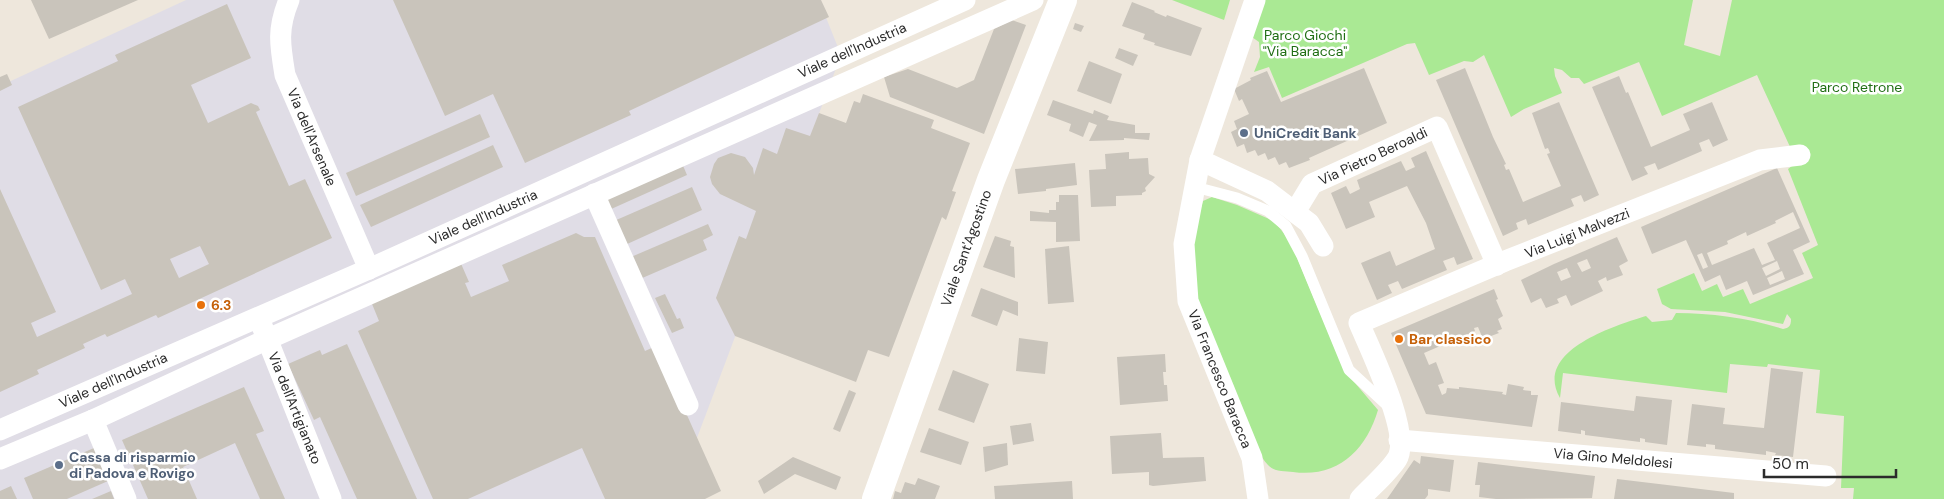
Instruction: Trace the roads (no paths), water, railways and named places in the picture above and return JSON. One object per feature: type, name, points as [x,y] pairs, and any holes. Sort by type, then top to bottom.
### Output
[{"type":"main road","name":"Viale Sant'Agostino","points":[[876,499],[991,180],[1062,0]]},
{"type":"street","name":"Via dell'Arsenale","points":[[289,0],[282,16],[279,43],[285,75],[369,269]]},
{"type":"street","name":"Viale dell'Industria","points":[[0,430],[369,269],[965,0]]},
{"type":"street","name":"Viale dell'Industria","points":[[0,459],[93,420],[268,339],[1033,0]]},
{"type":"street","name":"Via Francesco Baracca","points":[[1255,0],[1200,160],[1184,244],[1188,301],[1252,458],[1259,497]]},
{"type":"street","name":"Via Pietro Beroaldi","points":[[1294,212],[1312,184],[1437,127],[1497,265]]},
{"type":"street","name":"Via Luigi Malvezzi","points":[[1395,412],[1359,323],[1497,265],[1760,160],[1800,155]]},
{"type":"street","points":[[1200,160],[1267,191],[1310,223],[1323,246]]},
{"type":"street","points":[[594,194],[688,405]]},
{"type":"street","name":"Via dell'Artigianato","points":[[258,316],[331,499]]},
{"type":"street","points":[[1360,499],[1398,458],[1399,440],[1395,412]]},
{"type":"street","name":"Viale dell'Industria","points":[[93,420],[126,499]]},
{"type":"street","name":"Via Gino Meldolesi","points":[[1399,440],[1826,476]]},
{"type":"lane","points":[[1195,187],[1245,201],[1268,211],[1286,226],[1305,263],[1349,370],[1395,412]]},
{"type":"place","name":"UniCredit Bank","points":[[1244,133]]},
{"type":"place","name":"6.3","points":[[201,305]]},
{"type":"place","name":"Bar classico","points":[[1399,339]]},
{"type":"place","name":"Cassa di risparmio di Padova e Rovigo","points":[[59,465]]},
{"type":"park label","name":"Parco Giochi \"Via Baracca\"","points":[[1305,43]]},
{"type":"park label","name":"Parco Retrone","points":[[1857,87]]}]
